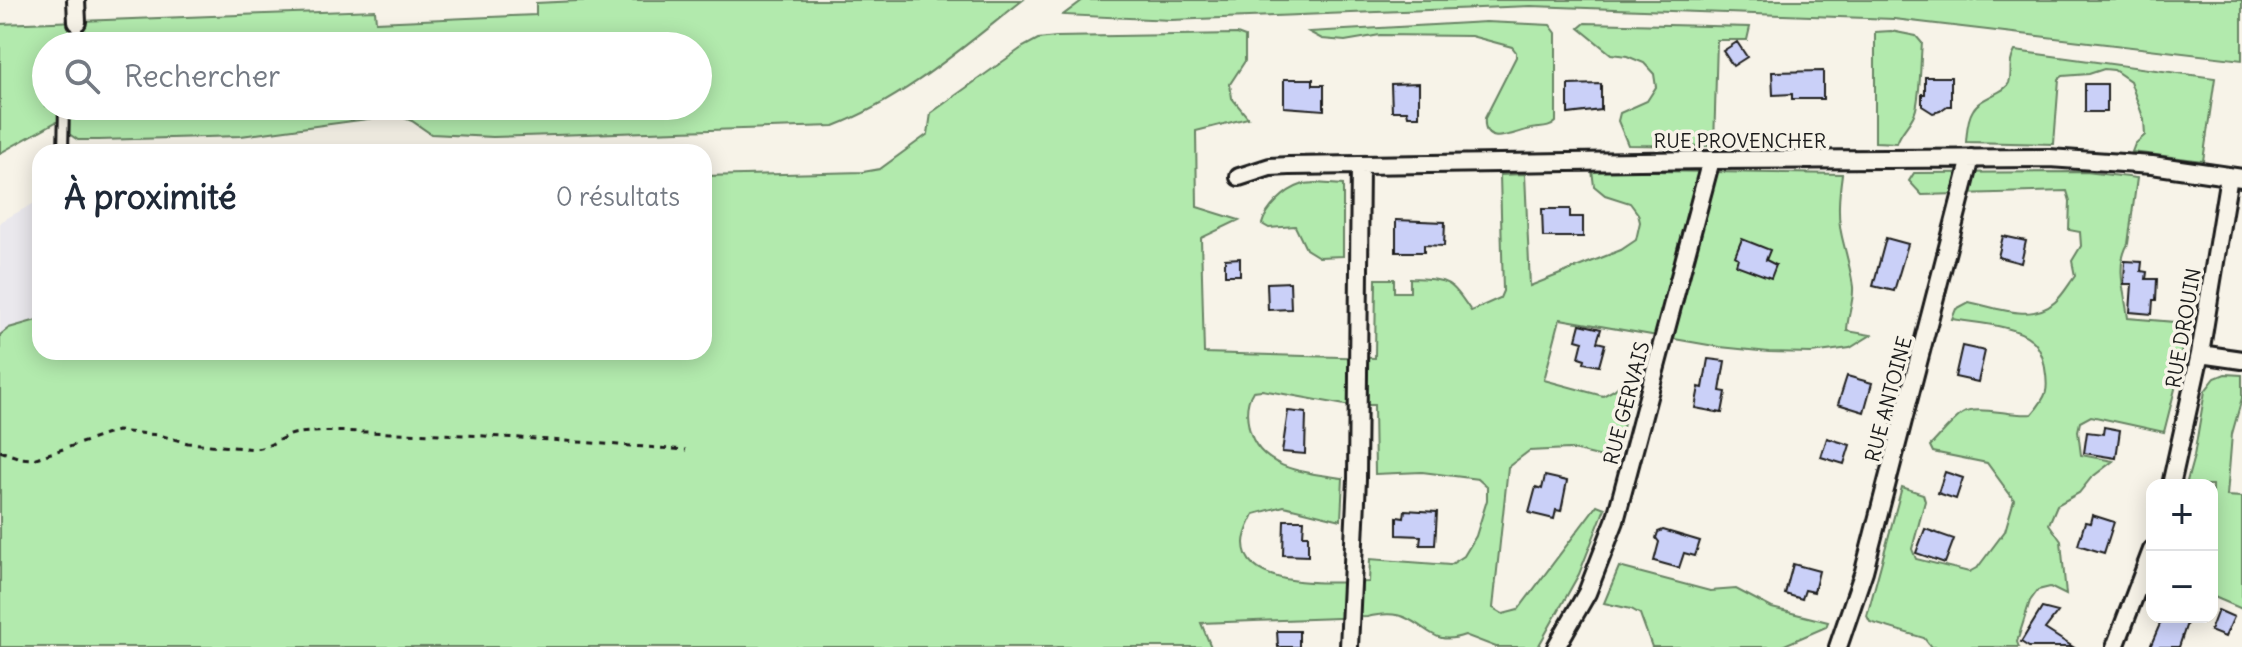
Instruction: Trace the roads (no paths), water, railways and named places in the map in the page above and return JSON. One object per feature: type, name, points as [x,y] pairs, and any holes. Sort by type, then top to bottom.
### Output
[{"type":"street","points":[[76,0],[77,22]]},
{"type":"street","name":"RUE PROVENCHER","points":[[1239,177],[1270,167],[1971,158],[2112,161],[2236,177]]},
{"type":"street","name":"RUE ANTOINE","points":[[1838,647],[1864,571],[1971,158]]},
{"type":"street","name":"RUE GERVAIS","points":[[1556,647],[1587,593],[1615,521],[1711,160]]},
{"type":"street","points":[[1349,647],[1357,465],[1360,165]]},
{"type":"street","name":"RUE DROUIN","points":[[2172,479],[2236,177]]},
{"type":"street","points":[[2200,354],[2242,360]]},
{"type":"street","points":[[2115,647],[2152,551]]},
{"type":"lane","points":[[77,22],[77,32]]},
{"type":"lane","points":[[63,144],[64,120]]}]
